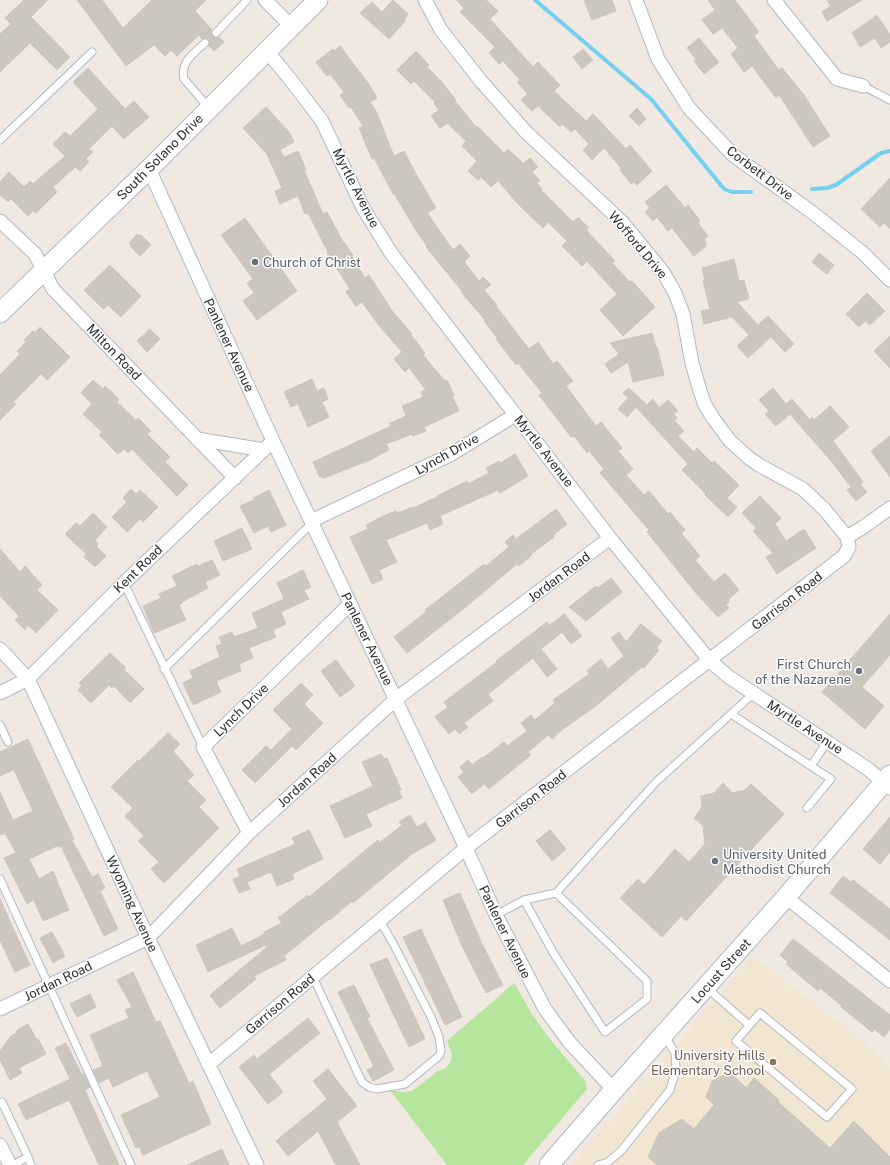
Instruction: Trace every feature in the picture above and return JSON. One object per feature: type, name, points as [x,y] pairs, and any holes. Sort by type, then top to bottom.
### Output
[{"type":"street","points":[[265,0],[291,26]]},
{"type":"street","name":"South Solano Drive","points":[[0,313],[318,0]]},
{"type":"street","name":"Wofford Drive","points":[[425,0],[441,30],[480,80],[526,132],[623,223],[663,272],[675,293],[683,314],[692,363],[705,405],[730,441],[759,466],[803,489],[832,518],[847,537]]},
{"type":"street","name":"Corbett Drive","points":[[636,0],[658,59],[689,108],[733,155],[819,217],[863,253],[890,280]]},
{"type":"street","points":[[774,0],[837,79],[863,86]]},
{"type":"street","name":"Myrtle Avenue","points":[[267,51],[322,121],[363,208],[391,253],[610,538],[710,661],[729,677],[754,694],[888,781]]},
{"type":"street","name":"Panlener Avenue","points":[[148,169],[269,446],[312,522],[466,848],[496,915],[530,983],[553,1021],[570,1043],[614,1090]]},
{"type":"street","name":"Milton Road","points":[[0,221],[34,254],[53,289],[235,478]]},
{"type":"street","name":"Lynch Drive","points":[[312,522],[450,455],[515,415]]},
{"type":"street","points":[[197,439],[269,446]]},
{"type":"street","name":"Kent Road","points":[[0,693],[28,679],[124,583],[269,446]]},
{"type":"street","points":[[847,537],[890,508]]},
{"type":"street","name":"Garrison Road","points":[[209,1064],[466,848],[844,556],[849,547],[847,537]]},
{"type":"street","name":"Jordan Road","points":[[0,1008],[148,938],[249,833],[396,699],[610,538]]},
{"type":"street","name":"Lynch Drive","points":[[249,833],[203,747],[350,604]]},
{"type":"street","name":"Wyoming Avenue","points":[[0,649],[28,679],[148,938],[257,1165]]},
{"type":"street","name":"Locust Street","points":[[549,1165],[888,781]]},
{"type":"street","points":[[786,897],[890,981]]},
{"type":"street","points":[[0,1146],[10,1165]]},
{"type":"lane","points":[[216,33],[247,0]]},
{"type":"lane","points":[[205,43],[186,60],[182,73],[184,79],[209,108]]},
{"type":"lane","points":[[0,140],[92,52]]},
{"type":"lane","points":[[863,86],[890,100]]},
{"type":"lane","points":[[164,669],[312,522]]},
{"type":"lane","points":[[124,583],[164,669],[203,747]]},
{"type":"lane","points":[[496,915],[524,900],[556,893],[656,782],[754,694]]},
{"type":"lane","points":[[730,714],[831,779],[807,808]]},
{"type":"lane","points":[[0,725],[8,742]]},
{"type":"lane","points":[[811,766],[827,742]]},
{"type":"lane","points":[[0,879],[131,1165]]},
{"type":"lane","points":[[524,900],[554,954],[605,1032],[647,999],[646,981],[556,893]]},
{"type":"lane","points":[[313,977],[362,1082],[369,1087],[377,1089],[405,1084],[438,1056],[441,1051],[439,1037],[431,1017],[380,921]]},
{"type":"lane","points":[[706,987],[749,1025]]},
{"type":"lane","points":[[760,1013],[852,1089],[827,1117],[736,1042],[749,1025],[760,1013]]},
{"type":"lane","points":[[598,1165],[607,1163],[621,1151],[670,1090],[676,1069],[675,1053],[664,1034]]},
{"type":"lane","points":[[2,1102],[31,1165]]},
{"type":"lane","points":[[13,1165],[28,1157]]},
{"type":"shaded area","name":"University Hills Elementary School","points":[[753,956],[861,1039],[890,1068],[890,1165],[571,1165]]},
{"type":"green space","points":[[514,983],[532,1014],[549,1038],[586,1082],[587,1089],[523,1165],[447,1165],[390,1090],[402,1092],[412,1091],[438,1071],[446,1068],[451,1061],[452,1054],[447,1041]]},
{"type":"building","points":[[24,0],[48,0],[31,17],[70,57],[57,70],[30,43],[0,72],[0,34],[11,24],[5,18]]},
{"type":"building","points":[[77,0],[102,0],[123,28],[152,0],[206,0],[195,11],[212,30],[212,36],[215,38],[219,37],[224,42],[214,51],[209,46],[210,42],[208,39],[202,39],[199,35],[177,56],[171,50],[165,56],[154,45],[126,66]]},
{"type":"building","points":[[393,0],[408,14],[404,20],[405,21],[389,39],[360,13],[372,2],[382,12]]},
{"type":"building","points":[[456,0],[486,0],[498,11],[490,19],[533,67],[538,62],[560,85],[554,91],[586,121],[593,114],[626,149],[630,145],[652,171],[637,185],[634,182],[631,184],[620,170],[621,168],[604,148],[592,160],[583,150],[589,144],[575,129],[571,132],[562,124],[560,127],[538,106],[532,111],[521,100],[528,94],[517,82],[520,80],[503,61],[499,64],[489,53],[495,47],[460,12],[464,8]]},
{"type":"building","points":[[584,0],[612,0],[616,11],[592,20]]},
{"type":"building","points":[[708,0],[735,0],[759,32],[754,36],[779,70],[782,68],[804,95],[830,136],[813,147],[779,95],[776,98],[752,66],[744,72],[731,54],[738,48],[722,28],[713,34],[702,20],[715,10]]},
{"type":"building","points":[[827,0],[862,0],[827,21],[822,12],[831,6]]},
{"type":"building","points":[[877,15],[890,35],[890,42],[881,48],[875,38],[860,47],[852,33]]},
{"type":"building","points":[[699,38],[719,62],[704,74],[694,61],[696,59],[687,48]]},
{"type":"building","points":[[340,46],[368,83],[377,98],[370,102],[376,111],[394,156],[404,151],[436,208],[427,213],[453,250],[460,244],[470,256],[464,262],[479,281],[483,277],[491,285],[484,290],[497,305],[496,306],[529,349],[538,342],[553,364],[557,361],[573,381],[566,386],[596,426],[601,422],[622,448],[618,451],[633,469],[626,475],[644,495],[649,491],[668,514],[670,512],[685,530],[681,533],[700,556],[695,560],[714,582],[725,573],[739,590],[728,600],[729,602],[726,605],[729,608],[718,617],[695,592],[647,532],[649,530],[600,473],[604,469],[589,451],[587,453],[574,436],[571,437],[539,395],[542,393],[518,363],[516,365],[496,339],[497,338],[484,321],[485,320],[426,247],[427,246],[415,229],[394,193],[393,194],[374,158],[372,159],[359,128],[363,126],[351,107],[349,108],[340,95],[344,92],[330,74],[327,76],[316,62],[333,49],[334,51]]},
{"type":"building","points":[[583,49],[593,60],[582,69],[573,57]]},
{"type":"building","points":[[416,51],[429,65],[427,67],[441,81],[476,127],[477,126],[504,153],[508,149],[523,163],[530,158],[538,167],[532,172],[540,181],[537,183],[542,189],[541,190],[573,222],[578,217],[589,228],[586,230],[615,261],[612,263],[630,282],[632,281],[655,307],[623,336],[600,310],[617,294],[587,261],[582,266],[562,246],[567,241],[548,222],[543,228],[518,204],[498,181],[491,187],[481,177],[478,180],[468,171],[477,161],[462,146],[466,141],[447,123],[440,128],[431,116],[439,110],[434,103],[435,102],[414,81],[411,84],[397,70]]},
{"type":"building","points":[[88,68],[125,109],[134,101],[149,117],[124,139],[112,126],[89,149],[93,152],[86,159],[89,162],[80,171],[75,167],[53,187],[57,192],[36,213],[33,211],[28,216],[11,199],[8,202],[0,195],[0,182],[9,172],[24,187],[30,181],[33,184],[65,156],[53,144],[65,132],[70,136],[98,109],[73,82]]},
{"type":"building","points":[[266,107],[289,132],[294,142],[280,150],[284,157],[298,151],[306,170],[304,170],[323,214],[327,212],[365,278],[369,275],[393,312],[412,334],[411,335],[425,353],[423,355],[445,381],[447,380],[459,411],[424,427],[426,431],[413,436],[412,434],[386,444],[389,450],[370,460],[324,478],[319,476],[313,462],[391,426],[390,423],[406,416],[402,406],[423,397],[421,392],[426,390],[409,368],[405,372],[394,359],[402,352],[377,323],[362,302],[356,306],[346,292],[350,289],[327,253],[328,252],[308,213],[305,214],[298,196],[280,204],[275,191],[282,188],[267,154],[243,128]]},
{"type":"building","points":[[637,108],[646,119],[639,126],[629,116]]},
{"type":"building","points":[[890,178],[890,229],[884,223],[880,227],[861,209]]},
{"type":"building","points":[[666,185],[685,208],[688,205],[700,221],[698,223],[708,236],[704,240],[706,242],[706,246],[694,256],[672,228],[668,231],[657,217],[653,221],[645,212],[650,208],[645,202]]},
{"type":"building","points":[[245,218],[297,291],[257,320],[243,301],[254,293],[247,283],[253,279],[221,235]]},
{"type":"building","points":[[137,234],[139,236],[141,235],[151,245],[140,256],[129,243]]},
{"type":"building","points":[[819,253],[834,265],[827,274],[812,262]]},
{"type":"building","points":[[734,259],[739,281],[744,280],[749,299],[737,302],[758,325],[768,316],[794,344],[785,352],[771,337],[748,358],[737,346],[749,335],[732,317],[704,324],[701,311],[710,309],[703,281],[705,280],[702,268]]},
{"type":"building","points":[[110,265],[141,296],[121,317],[108,305],[103,309],[84,290]]},
{"type":"building","points":[[867,293],[885,311],[870,325],[865,321],[859,327],[846,314]]},
{"type":"building","points":[[40,327],[70,357],[47,380],[41,374],[13,402],[16,404],[0,420],[0,375],[20,354],[17,351],[26,342],[24,340],[33,331],[35,333]]},
{"type":"building","points":[[150,329],[160,339],[147,352],[137,341]]},
{"type":"building","points":[[652,333],[664,375],[633,382],[628,362],[611,373],[605,364],[619,354],[610,343]]},
{"type":"building","points":[[890,336],[890,368],[874,351]]},
{"type":"building","points":[[312,379],[317,391],[324,388],[328,399],[322,402],[329,417],[308,427],[298,404],[291,407],[284,392]]},
{"type":"building","points":[[93,380],[103,389],[105,386],[119,399],[117,402],[136,420],[138,418],[151,431],[147,434],[170,457],[165,462],[188,485],[177,496],[132,449],[128,453],[124,449],[118,454],[99,435],[102,432],[83,414],[92,404],[81,393]]},
{"type":"building","points":[[629,388],[647,405],[653,399],[659,408],[668,400],[678,411],[674,414],[677,418],[674,420],[684,431],[678,436],[694,452],[697,448],[712,463],[714,461],[739,485],[727,498],[737,507],[728,517],[682,470],[688,464],[636,407],[627,417],[618,409],[628,398],[623,393]]},
{"type":"building","points":[[773,388],[786,404],[792,399],[810,420],[812,417],[814,420],[830,406],[849,427],[833,441],[863,482],[860,484],[867,492],[856,501],[847,490],[851,487],[831,461],[790,414],[776,426],[765,414],[769,411],[759,400]]},
{"type":"building","points":[[890,436],[890,477],[871,451]]},
{"type":"building","points":[[515,454],[528,476],[500,493],[498,490],[440,516],[443,524],[430,530],[427,523],[386,540],[397,562],[379,570],[383,579],[372,584],[350,537],[368,529],[366,525],[383,516],[396,511],[397,513],[413,508],[467,481],[468,484],[489,473],[486,468],[499,461],[500,463]]},
{"type":"building","points":[[131,489],[136,494],[140,490],[158,507],[143,522],[140,519],[127,532],[112,517],[127,502],[123,498]]},
{"type":"building","points":[[269,490],[286,525],[271,532],[268,526],[254,533],[240,506],[254,500],[253,498]]},
{"type":"building","points":[[760,496],[781,518],[775,524],[786,541],[804,529],[816,548],[777,574],[766,557],[773,553],[753,531],[756,528],[742,513]]},
{"type":"building","points":[[556,509],[567,524],[553,535],[554,537],[531,554],[532,555],[519,566],[517,564],[467,606],[407,653],[394,637],[426,612],[425,610],[484,564],[486,566],[509,547],[505,542],[513,535],[516,539]]},
{"type":"building","points":[[93,513],[107,527],[95,540],[98,544],[96,546],[106,556],[95,567],[84,557],[86,554],[65,534],[76,523],[80,526]]},
{"type":"building","points":[[242,528],[252,549],[223,561],[214,541]]},
{"type":"building","points":[[0,549],[20,572],[25,566],[42,585],[37,590],[58,610],[36,633],[28,625],[25,630],[15,620],[19,616],[0,596]]},
{"type":"building","points":[[212,560],[220,575],[205,582],[208,588],[179,605],[186,620],[154,633],[143,606],[161,598],[159,594],[177,586],[172,576],[197,564],[198,566]]},
{"type":"building","points":[[303,570],[311,587],[304,590],[309,599],[281,612],[286,624],[273,630],[276,637],[249,648],[253,658],[239,664],[241,671],[216,681],[221,692],[193,705],[183,683],[193,678],[190,671],[220,657],[216,646],[222,644],[219,637],[232,632],[234,637],[258,628],[252,613],[284,599],[277,583]]},
{"type":"building","points":[[611,578],[622,592],[586,621],[569,607],[596,586],[598,588]]},
{"type":"building","points":[[564,614],[582,636],[571,644],[562,632],[541,649],[557,669],[547,677],[533,658],[488,694],[493,701],[464,723],[468,727],[459,734],[455,729],[449,734],[435,717],[448,707],[444,702],[547,622],[549,626]]},
{"type":"building","name":"First Church of the Nazarene","points":[[890,614],[890,655],[862,687],[884,706],[865,729],[822,692]]},
{"type":"building","points":[[641,624],[662,641],[656,648],[659,650],[644,668],[642,667],[597,705],[563,729],[552,739],[548,735],[528,752],[531,755],[489,789],[484,784],[472,794],[458,777],[464,772],[460,767],[468,760],[472,765],[504,742],[507,746],[527,731],[521,723],[531,715],[535,720],[555,703],[553,700],[589,674],[587,671],[601,659],[608,669],[624,656],[611,638],[619,632],[626,642]]},
{"type":"building","points":[[110,653],[126,668],[124,670],[144,689],[130,703],[114,686],[112,688],[109,685],[91,703],[78,690],[82,686],[79,683]]},
{"type":"building","points":[[336,660],[355,686],[340,697],[321,671]]},
{"type":"building","points":[[301,683],[313,695],[304,704],[323,723],[296,750],[292,746],[255,783],[242,770],[266,746],[271,750],[292,729],[273,710]]},
{"type":"building","points":[[168,733],[180,744],[173,751],[194,775],[187,781],[206,800],[199,807],[219,828],[164,883],[151,869],[159,862],[138,841],[144,836],[125,816],[133,808],[111,787]]},
{"type":"building","points":[[28,739],[74,839],[72,840],[92,877],[98,874],[105,888],[100,891],[118,929],[104,936],[61,846],[57,846],[29,859],[39,879],[53,871],[69,910],[43,921],[34,900],[27,904],[4,858],[16,853],[5,833],[0,835],[0,792],[13,820],[33,811],[14,770],[0,776],[0,752]]},
{"type":"building","points":[[381,754],[384,759],[387,758],[401,790],[399,791],[402,798],[366,814],[372,826],[345,838],[330,806],[373,786],[362,762]]},
{"type":"building","name":"University United Methodist Church","points":[[723,783],[732,793],[745,790],[751,784],[784,814],[686,921],[681,916],[662,937],[620,898],[638,879],[644,885],[675,849],[689,862],[705,844],[703,826],[694,818],[702,807],[701,796],[714,793]]},
{"type":"building","points":[[410,815],[417,827],[425,822],[436,840],[412,854],[353,903],[352,901],[330,920],[329,919],[284,956],[286,960],[254,976],[256,979],[220,1008],[210,995],[267,947],[266,945],[208,972],[196,945],[232,928],[241,946],[265,934],[264,932],[282,923],[278,918],[308,895],[309,897],[378,840],[379,843],[402,825],[399,822]]},
{"type":"building","points":[[890,817],[890,852],[880,864],[863,849]]},
{"type":"building","points":[[309,830],[323,859],[292,874],[294,879],[277,886],[271,872],[247,882],[250,889],[239,893],[233,879],[240,876],[237,869],[295,844],[292,838]]},
{"type":"building","points":[[550,830],[566,849],[552,861],[536,841]]},
{"type":"building","points":[[843,876],[851,882],[853,880],[890,909],[890,940],[830,893]]},
{"type":"building","points":[[460,893],[481,942],[503,985],[486,993],[462,946],[443,900]]},
{"type":"building","points":[[0,899],[30,965],[15,972],[0,940]]},
{"type":"building","points":[[421,929],[462,1017],[445,1025],[403,937]]},
{"type":"building","points":[[52,932],[65,956],[53,963],[40,938]]},
{"type":"building","points":[[793,939],[890,1015],[890,1029],[884,1037],[874,1029],[872,1032],[820,988],[818,991],[786,964],[788,962],[780,955]]},
{"type":"building","points":[[387,958],[425,1039],[409,1047],[370,965]]},
{"type":"building","points":[[133,972],[156,1022],[160,1021],[189,1083],[193,1081],[211,1124],[143,1155],[139,1146],[136,1148],[121,1115],[160,1097],[147,1071],[113,1087],[109,1078],[99,1083],[93,1070],[103,1066],[90,1035],[129,1018],[125,1010],[132,1007],[117,980]]},
{"type":"building","points":[[354,985],[370,1017],[367,1018],[394,1070],[373,1081],[367,1070],[374,1067],[338,992]]},
{"type":"building","points":[[90,994],[96,1007],[77,1017],[70,1004]]},
{"type":"building","points":[[308,1018],[320,1033],[269,1074],[283,1092],[268,1104],[239,1067],[254,1055],[257,1059]]},
{"type":"building","points":[[28,1024],[46,1054],[19,1068],[22,1073],[10,1080],[0,1060],[0,1051],[11,1036],[17,1032],[17,1030]]},
{"type":"building","points":[[66,1043],[82,1075],[84,1074],[90,1087],[85,1090],[119,1165],[99,1165],[69,1100],[26,1120],[18,1104],[70,1079],[55,1048]]},
{"type":"building","points":[[328,1069],[357,1106],[337,1122],[360,1165],[336,1165],[318,1131],[288,1156],[276,1141],[327,1099],[313,1081]]},
{"type":"building","points":[[730,1072],[746,1088],[754,1078],[779,1100],[778,1102],[830,1148],[854,1121],[890,1157],[890,1165],[657,1165],[648,1157],[659,1133],[682,1119],[694,1129],[714,1105],[706,1097],[712,1081]]},
{"type":"building","points":[[222,1149],[229,1165],[187,1165]]},
{"type":"waterway","points":[[535,0],[651,99],[724,189],[732,192],[751,192]]},
{"type":"waterway","points":[[812,189],[827,188],[836,185],[881,153],[890,151]]},
{"type":"place","name":"Church of Christ","points":[[255,262]]},
{"type":"place","name":"First Church of the Nazarene","points":[[859,671]]},
{"type":"place","name":"University United Methodist Church","points":[[715,861]]},
{"type":"place","name":"University Hills Elementary School","points":[[773,1062]]}]
